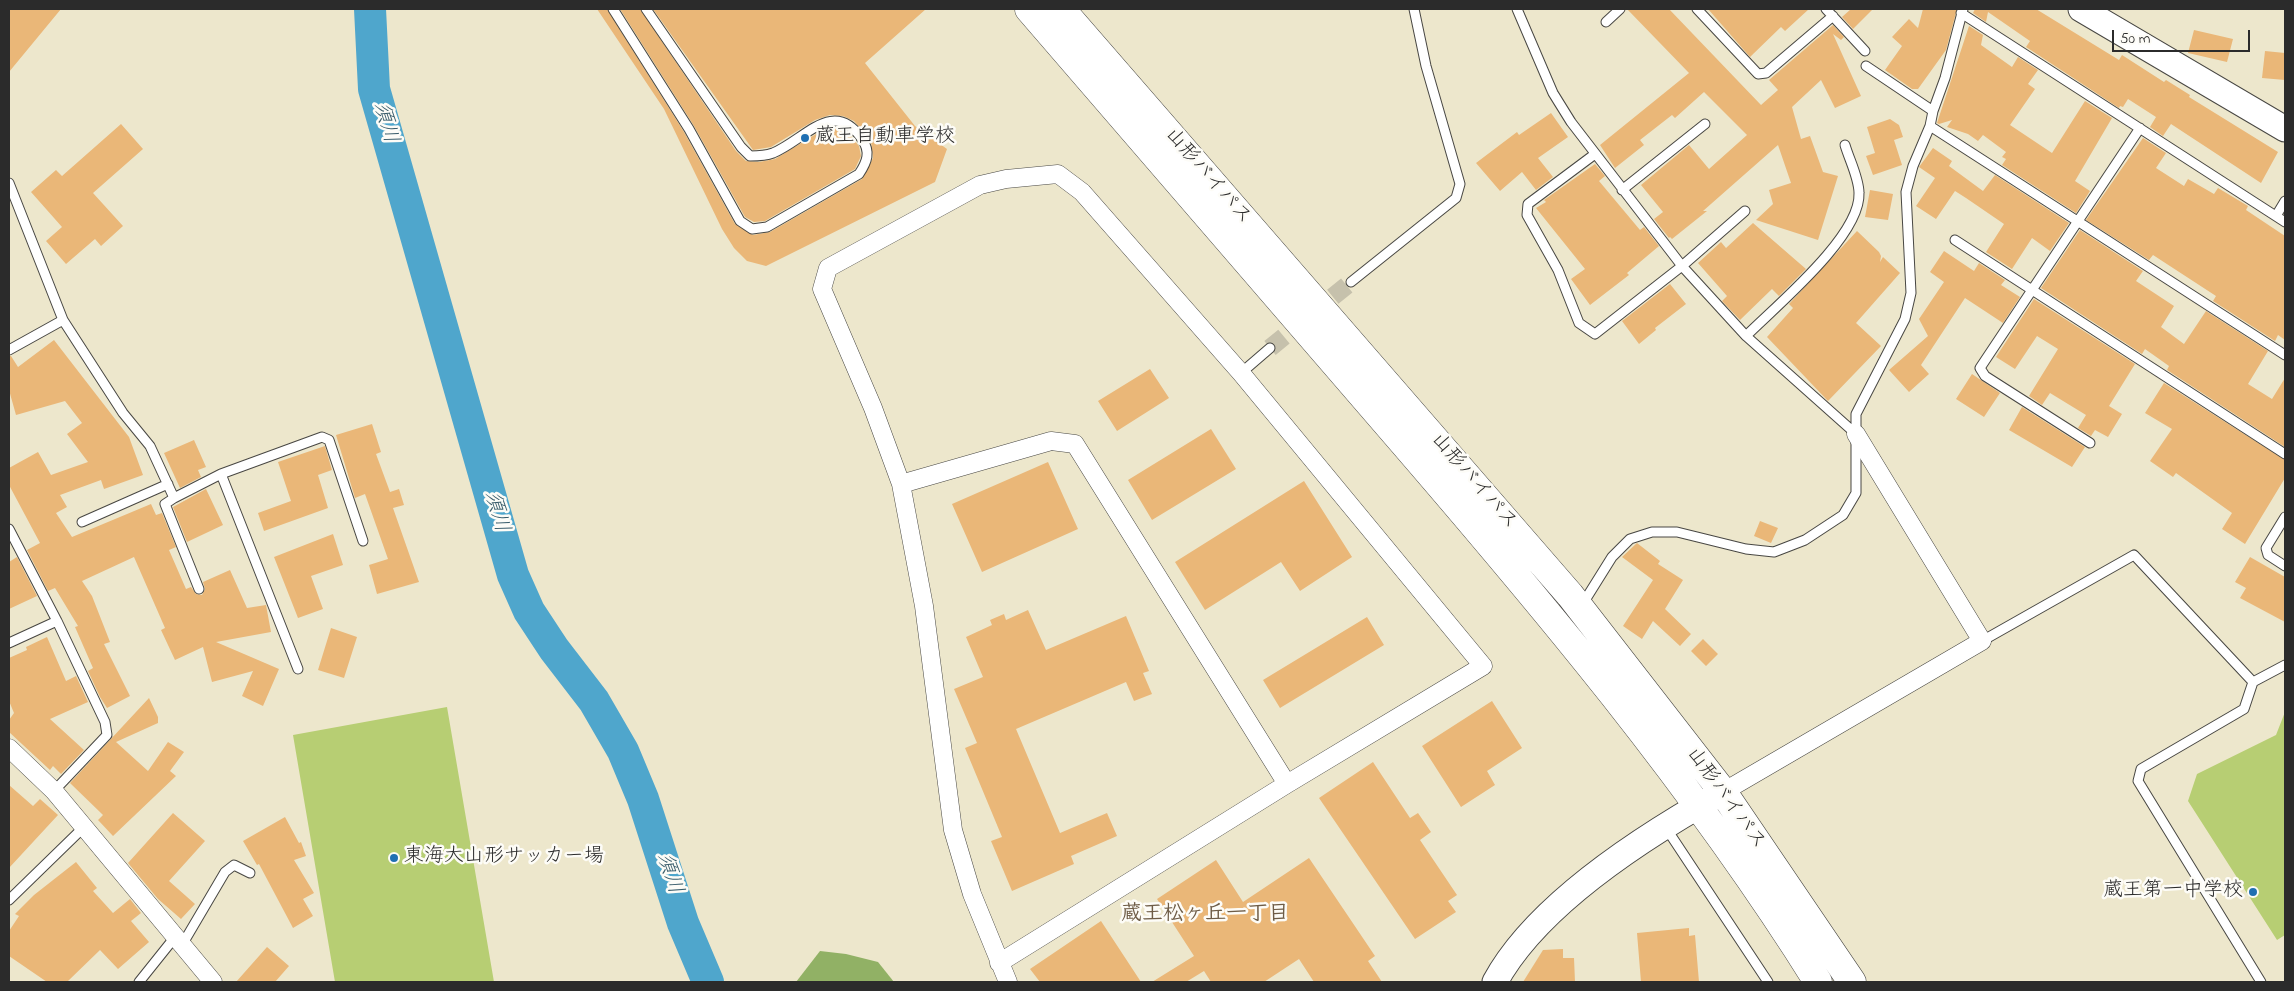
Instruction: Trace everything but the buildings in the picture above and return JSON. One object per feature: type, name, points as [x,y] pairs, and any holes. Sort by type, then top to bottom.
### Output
[{"type":"highway","name":"山形バイパス","points":[[1029,9],[1463,512],[1557,626],[1697,806],[1789,935],[1818,982]]},
{"type":"highway","name":"山形バイパス","points":[[1061,9],[1512,525],[1580,608],[1723,792],[1852,982]]},
{"type":"street","points":[[2081,9],[2285,129]]},
{"type":"street","points":[[1000,963],[1287,784],[1483,666],[1241,373],[1082,192],[1058,174],[1006,179],[980,185],[828,268],[822,289],[873,408],[901,484],[924,606],[954,830],[972,894],[1000,963],[1008,982]]},
{"type":"street","points":[[1495,982],[1504,965],[1536,927],[1577,888],[1665,826],[1982,641],[1856,434]]},
{"type":"street","points":[[901,484],[1051,440],[1075,444],[1287,784]]},
{"type":"street","points":[[9,748],[54,791],[213,982]]},
{"type":"lane","points":[[613,9],[689,129],[740,221],[752,230],[767,226],[859,174],[868,160],[866,145],[854,128],[842,121],[827,122],[764,156],[750,156],[741,147],[646,9]]},
{"type":"lane","points":[[1351,282],[1456,198],[1460,184],[1426,66],[1414,9]]},
{"type":"lane","points":[[1517,9],[1553,93],[1595,154],[1682,266],[1746,336],[1856,434]]},
{"type":"lane","points":[[1606,22],[1620,9]]},
{"type":"lane","points":[[1697,9],[1758,74],[1766,72],[1833,16]]},
{"type":"lane","points":[[1826,9],[1865,51]]},
{"type":"lane","points":[[1580,608],[1612,558],[1630,539],[1652,532],[1676,532],[1746,548],[1774,552],[1806,540],[1843,515],[1856,493],[1856,414],[1905,319],[1911,293],[1906,192],[1913,166],[1930,126],[1933,111],[1945,78],[1962,11],[2285,222]]},
{"type":"lane","points":[[1866,66],[1933,111]]},
{"type":"lane","points":[[1622,190],[1705,124]]},
{"type":"lane","points":[[1930,126],[2285,355]]},
{"type":"lane","points":[[2090,443],[1985,376],[1980,368],[2140,128]]},
{"type":"lane","points":[[1746,336],[1838,244],[1854,219],[1859,192],[1845,145]]},
{"type":"lane","points":[[1595,154],[1528,204],[1527,215],[1558,270],[1579,323],[1594,334],[1682,266],[1745,211]]},
{"type":"lane","points":[[9,183],[63,320],[123,413],[150,446],[174,498]]},
{"type":"lane","points":[[2276,216],[2285,201]]},
{"type":"lane","points":[[1955,240],[2285,454]]},
{"type":"lane","points":[[9,350],[63,320]]},
{"type":"lane","points":[[1241,373],[1270,348]]},
{"type":"lane","points":[[199,589],[165,504],[221,474],[322,437],[330,440],[363,541]]},
{"type":"lane","points":[[221,474],[298,669]]},
{"type":"lane","points":[[82,522],[168,484]]},
{"type":"lane","points":[[2285,517],[2266,548],[2268,555],[2285,566]]},
{"type":"lane","points":[[9,529],[57,621],[105,722],[107,735],[54,791]]},
{"type":"lane","points":[[1982,641],[2134,555],[2253,682]]},
{"type":"lane","points":[[9,643],[57,621]]},
{"type":"lane","points":[[2261,982],[2138,780],[2141,769],[2244,709],[2253,682],[2285,666]]},
{"type":"lane","points":[[1665,826],[1768,982]]},
{"type":"lane","points":[[9,900],[84,827]]},
{"type":"lane","points":[[139,982],[178,941],[225,872],[234,865],[250,872]]},
{"type":"green space","name":"東海大山形サッカー場","points":[[447,707],[494,982],[335,982],[293,735]]},
{"type":"green space","name":"蔵王第一中学校","points":[[2285,712],[2285,935],[2277,940],[2188,801],[2197,774],[2276,735]]},
{"type":"green space","points":[[820,951],[846,954],[878,962],[894,982],[796,982]]},
{"type":"waterway","name":"須川","points":[[370,9],[374,89],[513,575],[529,611],[554,649],[594,701],[623,751],[643,799],[683,923],[708,982]]},
{"type":"tunnel","points":[[1270,348],[1351,282]]},
{"type":"place","name":"蔵王自動車学校","points":[[805,138]]},
{"type":"place","name":"東海大山形サッカー場","points":[[394,858]]},
{"type":"place","name":"蔵王第一中学校","points":[[2253,892]]},
{"type":"district","name":"蔵王松ヶ丘一丁目","points":[[1205,916]]}]
